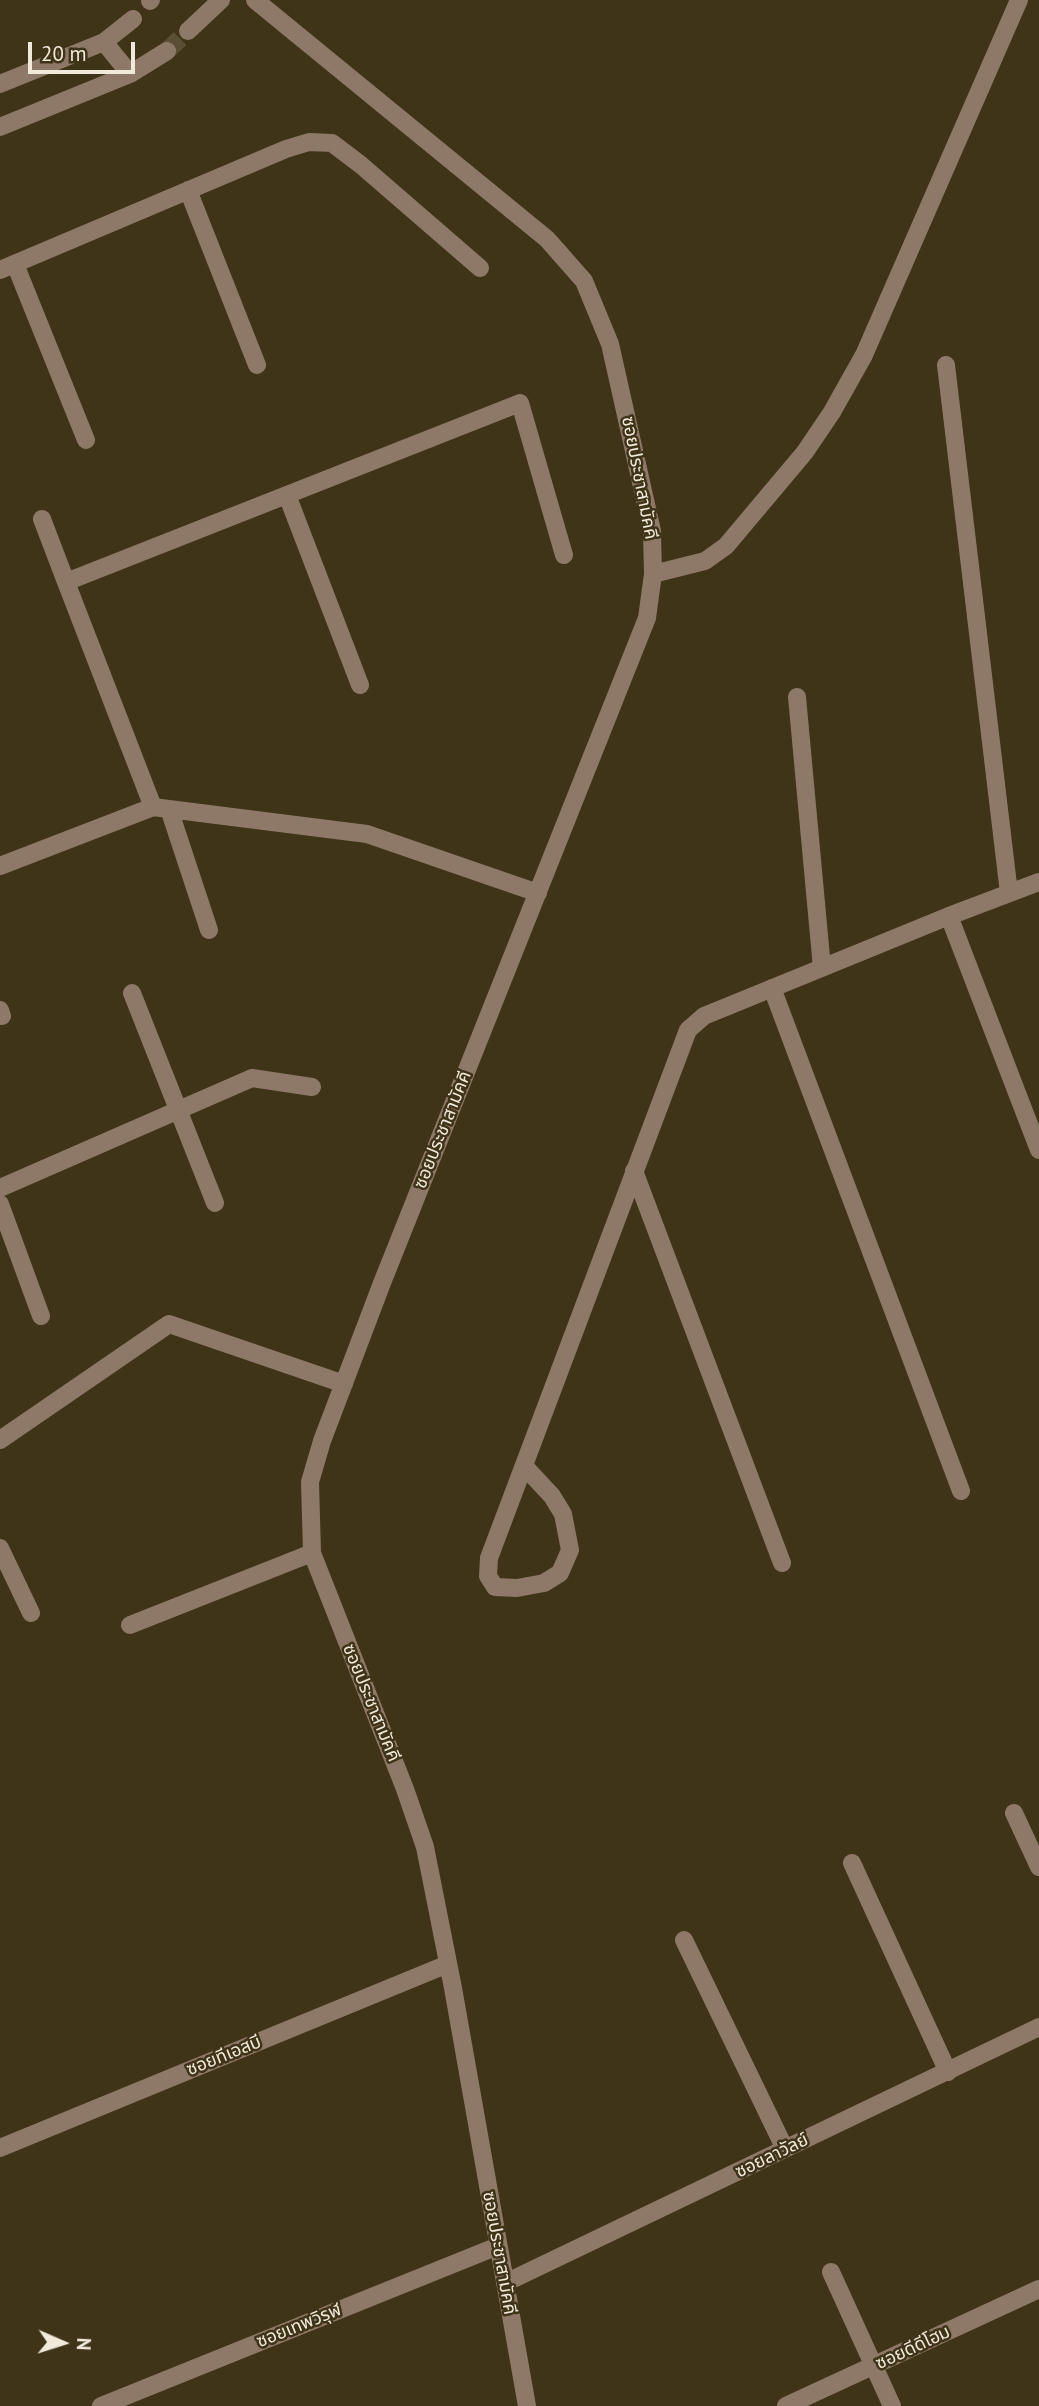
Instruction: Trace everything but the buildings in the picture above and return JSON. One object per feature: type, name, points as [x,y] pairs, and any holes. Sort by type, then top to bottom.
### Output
[{"type":"street","points":[[188,31],[221,0]]},
{"type":"street","name":"ซอยประชาสามัคคี","points":[[255,0],[547,239],[584,281],[610,344],[652,531],[653,574],[647,618],[387,1270],[322,1441],[310,1482],[312,1553],[405,1789],[425,1847],[527,2406]]},
{"type":"street","points":[[653,574],[705,561],[726,546],[805,452],[832,412],[864,355],[1019,0]]},
{"type":"street","points":[[0,84],[104,42],[133,19]]},
{"type":"street","points":[[104,42],[130,74]]},
{"type":"street","points":[[0,127],[130,74],[167,51]]},
{"type":"street","points":[[86,440],[7,267],[309,142],[332,143],[480,268]]},
{"type":"street","points":[[188,190],[257,365]]},
{"type":"street","points":[[946,365],[1009,893]]},
{"type":"street","points":[[66,582],[520,403],[564,555]]},
{"type":"street","points":[[286,495],[360,685]]},
{"type":"street","points":[[42,519],[209,930]]},
{"type":"street","points":[[797,697],[822,968]]},
{"type":"street","points":[[0,866],[161,808],[367,834],[538,893]]},
{"type":"street","points":[[524,1466],[552,1496],[563,1514],[570,1550],[560,1573],[544,1583],[517,1588],[495,1587],[488,1576],[489,1558],[688,1030],[704,1016],[1039,882]]},
{"type":"street","points":[[949,916],[1039,1150]]},
{"type":"street","points":[[772,988],[961,1491]]},
{"type":"street","points":[[132,993],[215,1203]]},
{"type":"street","points":[[0,1188],[252,1078],[312,1087]]},
{"type":"street","points":[[634,1171],[782,1563]]},
{"type":"street","points":[[0,1204],[41,1316]]},
{"type":"street","points":[[0,1440],[169,1324],[344,1384]]},
{"type":"street","points":[[0,1548],[31,1613]]},
{"type":"street","points":[[130,1625],[312,1553]]},
{"type":"street","points":[[1014,1813],[1039,1867]]},
{"type":"street","points":[[852,1863],[948,2072]]},
{"type":"street","points":[[684,1940],[785,2150]]},
{"type":"street","name":"ซอยทีเอสบี","points":[[0,2148],[448,1964]]},
{"type":"street","name":"ซอยลาวัลย์","points":[[505,2283],[1039,2027]]},
{"type":"street","name":"ซอยเทพวิรุฬ","points":[[101,2406],[498,2246]]},
{"type":"street","points":[[831,2272],[892,2406]]},
{"type":"street","name":"ซอยดีดีโฮม","points":[[786,2406],[1039,2288]]},
{"type":"tunnel","points":[[167,51],[188,31]]}]
